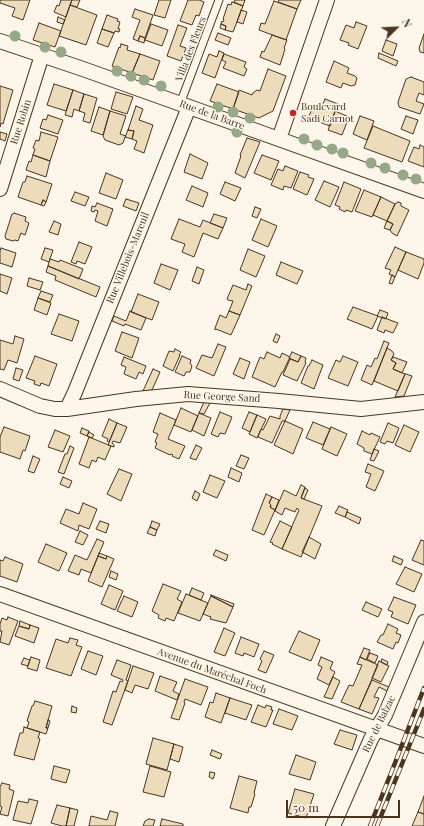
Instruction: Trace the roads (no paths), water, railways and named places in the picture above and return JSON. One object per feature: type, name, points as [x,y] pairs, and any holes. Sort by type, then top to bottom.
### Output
[{"type":"street","points":[[279,139],[327,0]]},
{"type":"street","name":"Rue de la Barre","points":[[0,41],[424,191]]},
{"type":"street","name":"Rue Robin","points":[[0,189],[42,55]]},
{"type":"street","name":"Rue Villebois-Mareuil","points":[[67,409],[75,392],[185,106]]},
{"type":"street","name":"Rue George Sand","points":[[0,389],[40,406],[55,409],[67,409],[136,399],[188,394],[361,409],[424,402]]},
{"type":"street","name":"Avenue du Maréchal Foch","points":[[0,594],[424,746]]},
{"type":"street","name":"Rue de Balzac","points":[[334,826],[367,746],[385,715],[424,622]]},
{"type":"lane","name":"Villa des Fleurs","points":[[185,106],[219,0]]},
{"type":"railway","points":[[370,826],[424,688]]},
{"type":"railway","points":[[377,826],[424,709]]},
{"type":"place","name":"Boulevard Sadi Carnot","points":[[293,113]]}]
